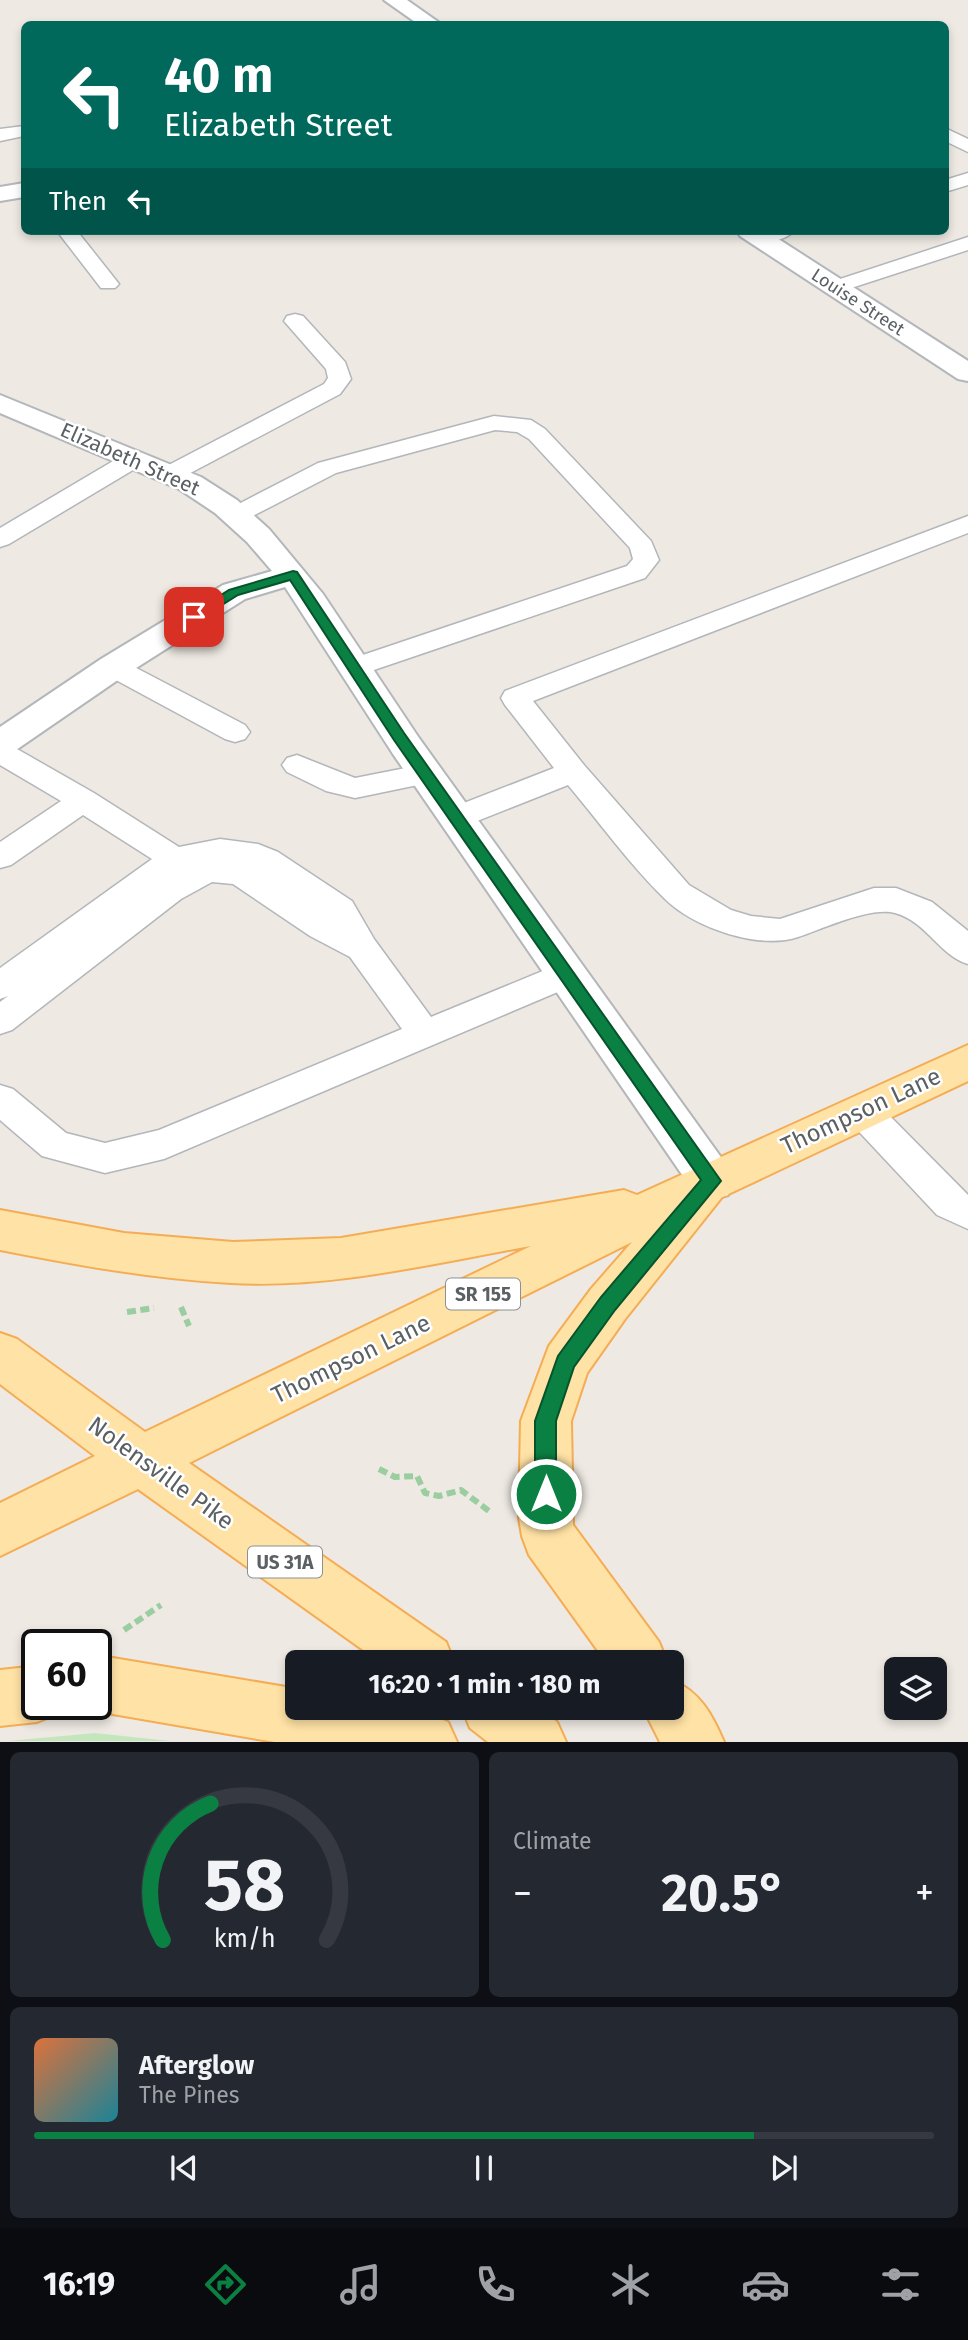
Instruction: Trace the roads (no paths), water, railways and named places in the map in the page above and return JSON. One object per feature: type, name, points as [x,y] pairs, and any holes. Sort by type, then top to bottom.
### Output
[{"type":"main road","name":"Thompson Lane","points":[[0,1530],[144,1462],[667,1202],[968,1062]]},
{"type":"main road","points":[[630,1650],[548,1536],[545,1518],[546,1421],[566,1362],[608,1304],[712,1181]]},
{"type":"main road","points":[[0,1230],[124,1253],[193,1260],[233,1263],[341,1259],[667,1202]]},
{"type":"main road","name":"Nolensville Pike","points":[[0,1355],[144,1462],[409,1650]]},
{"type":"main road","points":[[112,1686],[429,1741]]},
{"type":"main road","points":[[0,1698],[21,1696]]},
{"type":"main road","points":[[507,1720],[537,1741]]},
{"type":"main road","points":[[680,1720],[695,1741]]},
{"type":"street","points":[[394,0],[426,21]]},
{"type":"street","points":[[0,194],[21,190]]},
{"type":"street","name":"Louise Street","points":[[767,235],[835,287],[968,373]]},
{"type":"street","name":"Elizabeth Street","points":[[0,403],[170,474],[209,494],[236,515],[293,575],[426,774],[712,1181]]},
{"type":"street","points":[[0,744],[114,667],[233,592],[293,575]]},
{"type":"lane","points":[[0,135],[21,132]]},
{"type":"lane","points":[[949,136],[968,146]]},
{"type":"lane","points":[[949,185],[968,179]]},
{"type":"lane","points":[[70,235],[108,284]]},
{"type":"lane","points":[[835,287],[968,243]]},
{"type":"lane","points":[[170,474],[332,389],[340,379],[337,367],[295,321]]},
{"type":"lane","points":[[236,515],[327,468],[494,423],[523,425],[537,434],[642,546],[646,560],[636,572],[355,667]]},
{"type":"lane","points":[[0,539],[134,459]]},
{"type":"lane","points":[[968,524],[515,698],[573,772],[678,893],[720,918],[749,928],[780,931],[874,901],[896,900],[921,910],[968,952]]},
{"type":"lane","points":[[114,667],[235,732]]},
{"type":"lane","points":[[0,752],[175,859]]},
{"type":"lane","points":[[297,765],[337,784],[355,788],[426,774]]},
{"type":"lane","points":[[457,818],[573,772]]},
{"type":"lane","points":[[0,857],[82,800]]},
{"type":"lane","points":[[0,986],[175,859],[220,850],[247,852],[267,860],[341,909],[362,948],[424,1033]]},
{"type":"lane","points":[[0,1021],[170,891],[193,877],[211,871],[227,870],[247,876],[321,927],[362,948]]},
{"type":"lane","points":[[0,1100],[55,1145],[106,1158],[164,1144],[567,974]]},
{"type":"lane","points":[[862,1111],[962,1213]]}]
